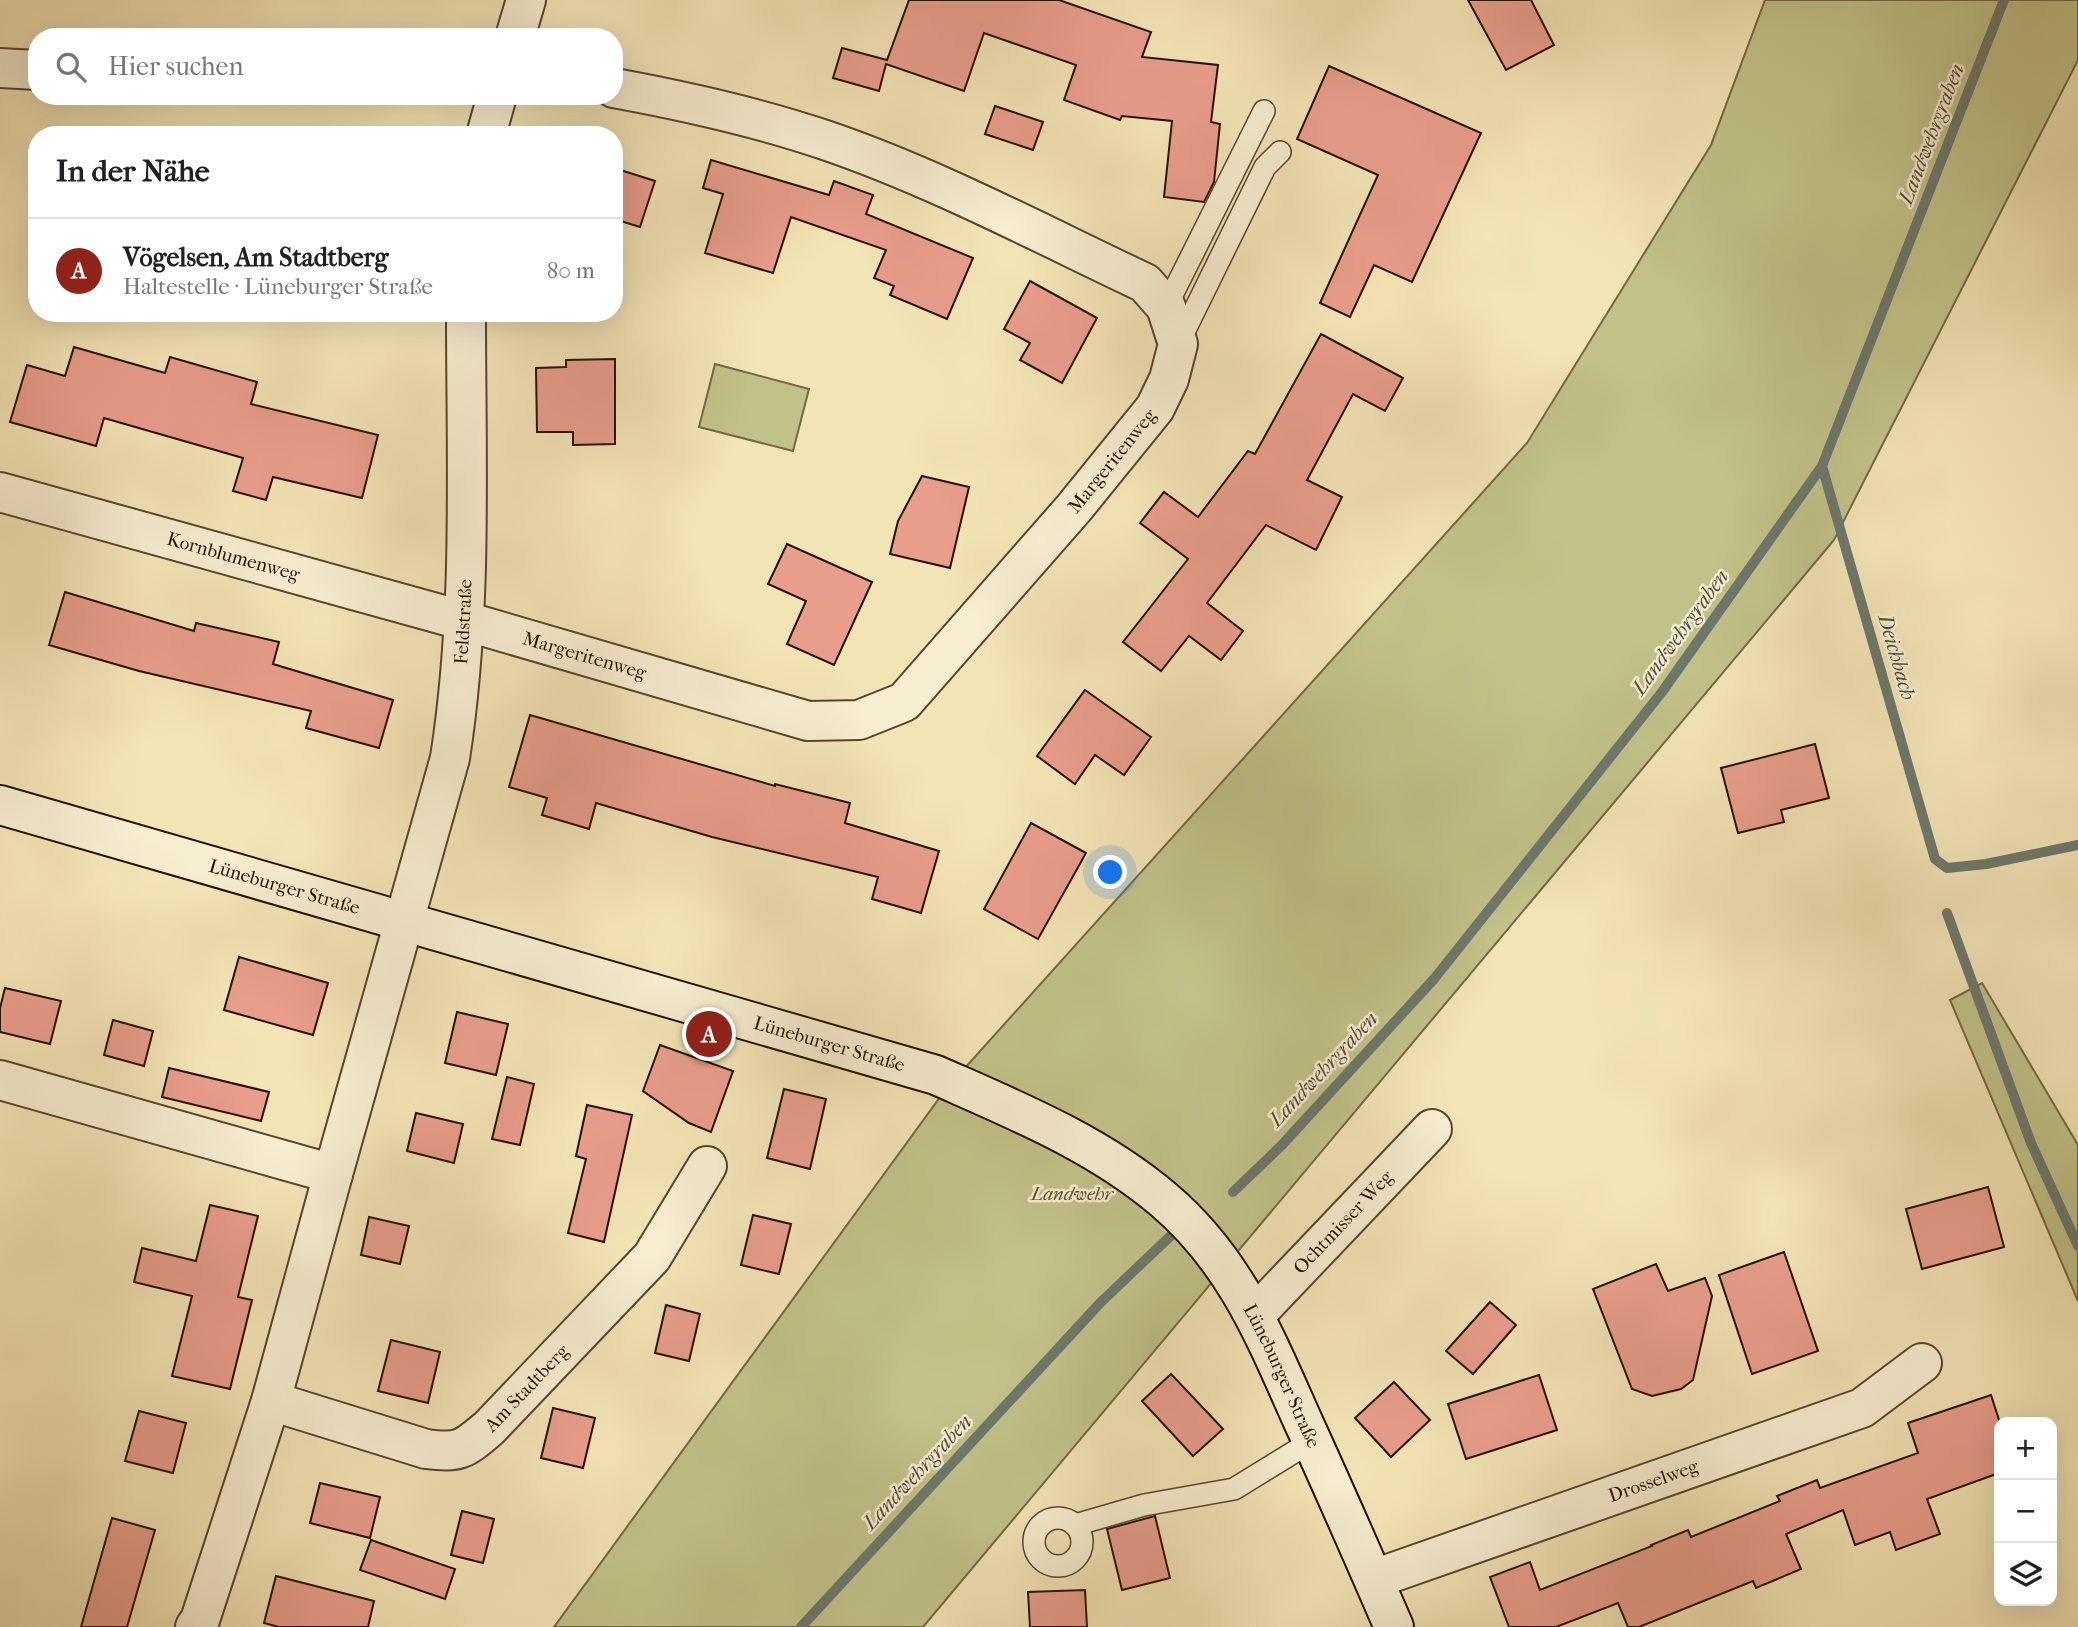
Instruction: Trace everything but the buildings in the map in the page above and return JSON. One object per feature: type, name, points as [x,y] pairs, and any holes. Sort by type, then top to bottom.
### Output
[{"type":"street","points":[[518,28],[526,0]]},
{"type":"street","points":[[0,68],[28,70]]},
{"type":"street","points":[[623,90],[732,114],[824,140],[900,169],[1145,283],[1166,307],[1178,344]]},
{"type":"street","points":[[489,126],[494,105]]},
{"type":"street","name":"Feldstraße","points":[[405,922],[450,758],[460,696],[465,621],[466,322]]},
{"type":"street","name":"Margeritenweg","points":[[465,621],[808,721],[859,720],[904,702],[1074,508],[1155,408],[1169,379],[1178,344]]},
{"type":"street","name":"Kornblumenweg","points":[[0,492],[465,621]]},
{"type":"street","name":"Lüneburger Straße","points":[[0,805],[936,1074],[1031,1116],[1106,1157],[1164,1200],[1217,1254],[1255,1315],[1394,1627]]},
{"type":"street","points":[[195,1627],[200,1620],[271,1402],[405,922]]},
{"type":"street","points":[[0,1080],[333,1174]]},
{"type":"street","name":"Ochtmisser Weg","points":[[1255,1315],[1432,1129]]},
{"type":"street","name":"Am Stadtberg","points":[[271,1402],[426,1449],[452,1452],[469,1446],[652,1257],[707,1166]]},
{"type":"street","name":"Drosselweg","points":[[1374,1579],[1862,1408],[1922,1363]]},
{"type":"lane","points":[[1166,307],[1264,111]]},
{"type":"lane","points":[[1178,344],[1265,167],[1280,152]]},
{"type":"lane","points":[[1075,1525],[1144,1505],[1234,1489],[1312,1441]]},
{"type":"green space","name":"Landwehr","points":[[1765,0],[2078,0],[2078,60],[1834,540],[923,1627],[554,1627],[946,1089],[1527,443],[1711,145]]},
{"type":"green space","points":[[715,364],[809,389],[793,451],[699,427]]},
{"type":"green space","points":[[1982,983],[2078,1145],[2078,1301],[1950,1000]]},
{"type":"waterway","name":"Landwehrgraben","points":[[1233,1192],[1281,1146],[1434,979],[1662,692],[1822,466],[2004,0]]},
{"type":"waterway","name":"Deichbach","points":[[1822,466],[1935,859],[1947,868],[1986,864],[2078,845]]},
{"type":"waterway","name":"Deichbach","points":[[1947,913],[2031,1143],[2078,1246]]},
{"type":"waterway","name":"Landwehrgraben","points":[[801,1627],[1101,1302],[1181,1226]]},
{"type":"place","name":"Vögelsen, Am Stadtberg","points":[[709,1034]]}]
